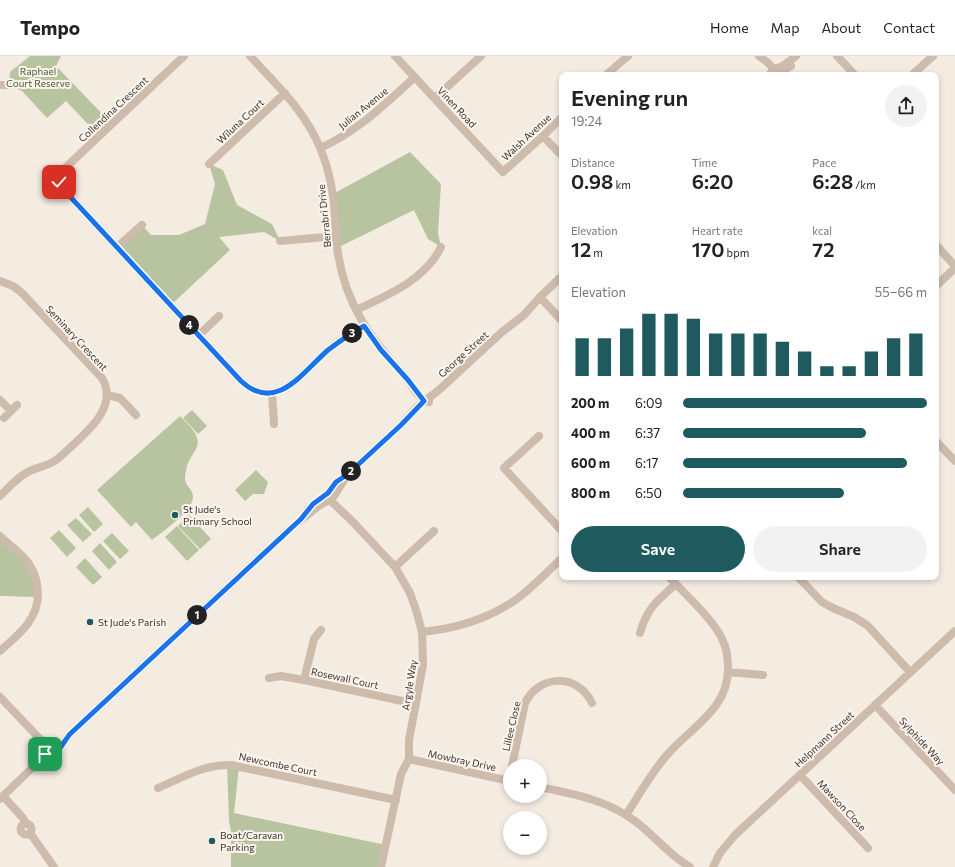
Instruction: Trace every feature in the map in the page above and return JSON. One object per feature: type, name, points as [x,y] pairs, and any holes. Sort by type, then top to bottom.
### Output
[{"type":"street","name":"Collendina Crescent","points":[[184,56],[62,170],[55,179],[249,387],[264,393],[272,393]]},
{"type":"street","name":"Berrabri Drive","points":[[250,56],[285,93],[302,114],[320,148],[333,194],[338,253],[344,280],[364,326],[381,350],[408,380],[420,388],[427,400]]},
{"type":"street","name":"Vinen Road","points":[[395,56],[503,172]]},
{"type":"street","points":[[435,98],[481,56]]},
{"type":"street","points":[[609,72],[628,56]]},
{"type":"street","points":[[758,56],[772,72]]},
{"type":"street","points":[[779,72],[789,68],[798,56]]},
{"type":"street","points":[[837,56],[852,72]]},
{"type":"street","points":[[915,72],[932,56]]},
{"type":"street","name":"Julian Avenue","points":[[320,148],[341,138],[355,129],[414,77]]},
{"type":"street","points":[[0,86],[9,85]]},
{"type":"street","name":"Wiluna Court","points":[[209,164],[285,93]]},
{"type":"street","name":"Walsh Avenue","points":[[503,172],[559,120]]},
{"type":"street","points":[[543,136],[559,153]]},
{"type":"street","points":[[117,247],[142,225]]},
{"type":"street","points":[[280,241],[336,236]]},
{"type":"street","points":[[356,310],[396,291],[432,262],[441,247]]},
{"type":"street","points":[[939,248],[955,267],[939,283]]},
{"type":"street","name":"George Street","points":[[50,757],[55,755],[70,734],[301,519],[313,504],[331,497],[348,474],[401,425],[416,414],[427,400],[502,332],[520,311],[540,297],[559,279]]},
{"type":"street","name":"Seminary Crescent","points":[[0,281],[13,286],[21,292],[102,378],[107,395]]},
{"type":"street","points":[[540,297],[559,318]]},
{"type":"street","points":[[199,335],[220,316]]},
{"type":"street","points":[[274,424],[272,393],[289,386],[338,342],[364,326]]},
{"type":"street","points":[[0,496],[28,472],[55,461],[88,431],[100,415],[107,395],[120,398],[136,415]]},
{"type":"street","points":[[0,400],[11,411]]},
{"type":"street","points":[[4,418],[18,405]]},
{"type":"street","points":[[539,436],[504,468],[559,529]]},
{"type":"street","points":[[939,444],[955,462]]},
{"type":"street","name":"Argyle Way","points":[[331,497],[395,567],[410,593],[422,632],[423,665],[409,740],[409,759],[401,774],[381,867]]},
{"type":"street","points":[[395,567],[434,531]]},
{"type":"street","points":[[0,536],[29,564],[34,574],[38,591],[36,611],[29,622],[0,651]]},
{"type":"street","points":[[422,632],[450,628],[495,611],[523,594],[559,561]]},
{"type":"street","points":[[626,815],[663,759],[710,714],[717,705],[724,691],[728,672],[726,650],[719,633],[712,623],[672,580]]},
{"type":"street","points":[[801,580],[827,606],[854,617],[867,625],[910,672]]},
{"type":"street","points":[[640,633],[644,619],[653,606],[676,584]]},
{"type":"street","points":[[304,680],[314,639],[321,630]]},
{"type":"street","name":"Helpmann Street","points":[[713,867],[720,853],[729,842],[955,631]]},
{"type":"street","points":[[728,672],[763,674]]},
{"type":"street","name":"Rosewall Court","points":[[269,678],[281,676],[304,680],[416,704]]},
{"type":"street","name":"Lillee Close","points":[[513,759],[525,703],[536,689],[547,682],[564,681],[581,689],[590,698],[592,703]]},
{"type":"street","points":[[0,697],[47,747],[46,756],[50,757],[34,767],[1,797],[23,818],[26,824],[31,827],[32,831],[30,833],[54,867]]},
{"type":"street","name":"Sylphide Way","points":[[875,705],[955,790]]},
{"type":"street","name":"George Street","points":[[47,747],[70,734]]},
{"type":"street","points":[[47,747],[56,747],[57,751]]},
{"type":"street","points":[[34,767],[47,747]]},
{"type":"street","name":"Mowbray Drive","points":[[409,759],[503,777]]},
{"type":"street","name":"Newcombe Court","points":[[158,788],[206,768],[231,765],[396,800]]},
{"type":"street","name":"Mawson Close","points":[[800,775],[868,848]]},
{"type":"street","points":[[547,789],[591,799],[626,815],[640,825],[669,853],[690,867]]},
{"type":"green space","name":"Raphael Court Reserve","points":[[30,56],[61,56],[56,66],[112,124],[99,136],[66,101],[47,118],[22,91],[9,85],[10,72]]},
{"type":"green space","points":[[410,152],[441,184],[438,233],[441,247],[428,239],[414,210],[337,248],[333,194]]},
{"type":"green space","points":[[209,164],[223,170],[237,205],[272,224],[280,241],[264,232],[219,237],[230,250],[171,305],[117,247],[142,225],[151,235],[179,235],[205,224],[215,184]]},
{"type":"green space","points":[[192,410],[207,426],[198,434],[183,418]]},
{"type":"green space","points":[[180,416],[194,431],[198,440],[196,449],[187,465],[185,476],[186,483],[192,492],[192,502],[177,520],[152,540],[136,522],[131,527],[97,490]]},
{"type":"green space","points":[[256,470],[268,482],[264,494],[253,494],[245,501],[235,490]]},
{"type":"green space","points":[[88,507],[103,524],[94,532],[79,515]]},
{"type":"green space","points":[[189,515],[211,539],[200,549],[178,526]]},
{"type":"green space","points":[[76,518],[92,534],[83,542],[67,525]]},
{"type":"green space","points":[[177,526],[199,550],[187,561],[165,537]]},
{"type":"green space","points":[[59,530],[76,548],[67,557],[50,538]]},
{"type":"green space","points":[[112,533],[129,551],[120,559],[103,541]]},
{"type":"green space","points":[[0,536],[26,560],[38,597],[0,596]]},
{"type":"green space","points":[[100,543],[117,562],[109,570],[92,551]]},
{"type":"green space","points":[[85,558],[102,577],[93,585],[76,567]]},
{"type":"green space","points":[[227,765],[239,766],[234,813],[386,845],[381,867],[231,867],[231,831],[229,821]]},
{"type":"place","name":"St Jude's Primary School","points":[[175,515]]},
{"type":"place","name":"St Jude's Parish","points":[[90,622]]},
{"type":"place","name":"Boat/Caravan Parking","points":[[212,841]]},
{"type":"route","points":[[45,754],[48,757],[54,756],[70,734],[301,519],[309,508],[328,493],[336,482],[348,474],[401,425],[424,401],[408,380],[381,350],[364,326],[338,342],[285,389],[272,393],[264,393],[254,390],[241,381],[63,189],[59,182]]}]
